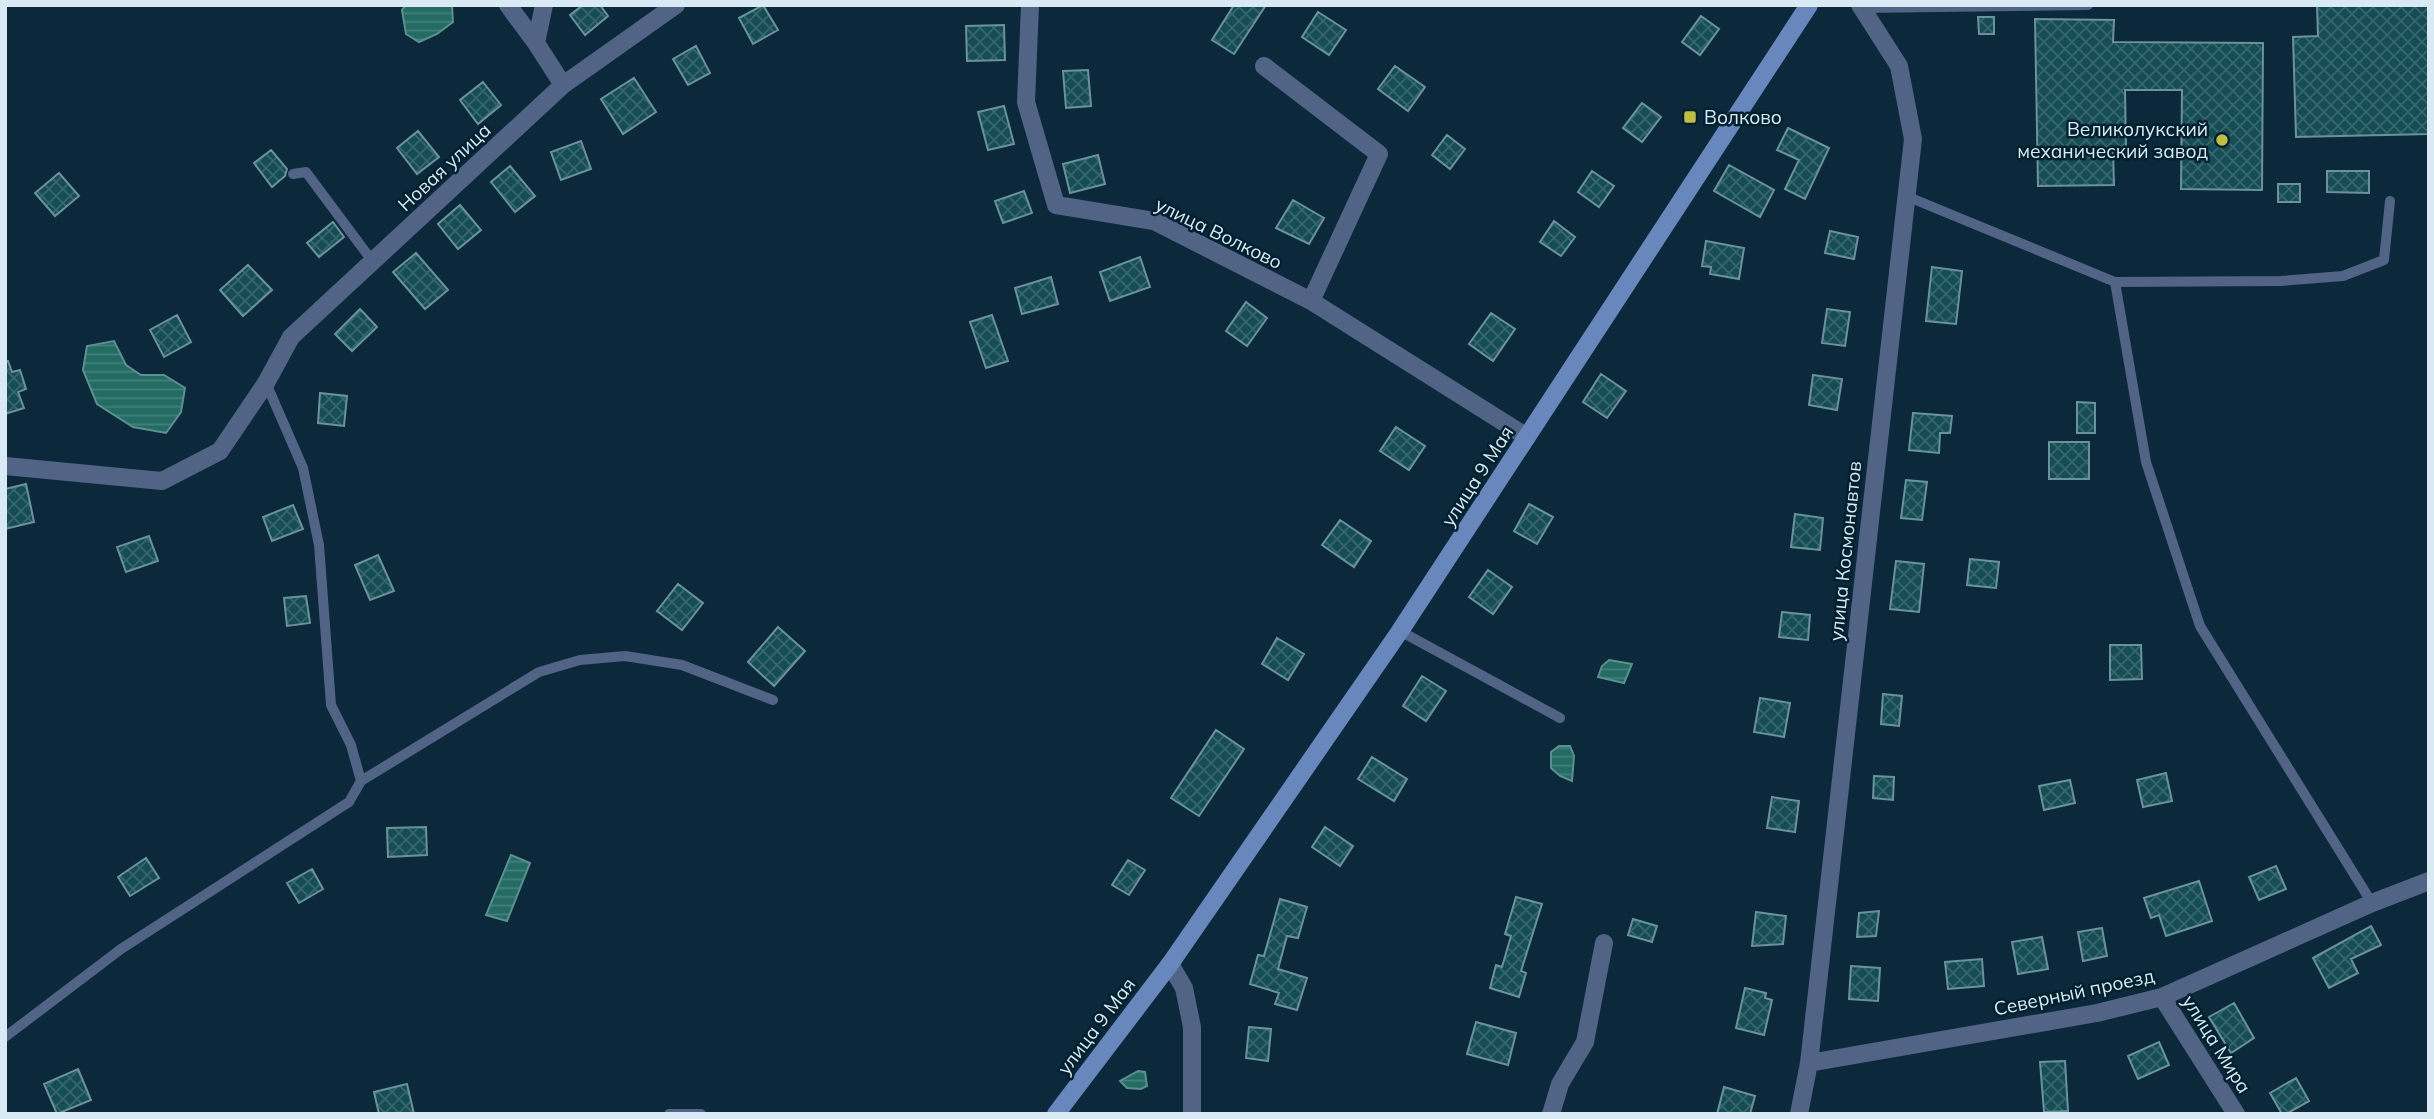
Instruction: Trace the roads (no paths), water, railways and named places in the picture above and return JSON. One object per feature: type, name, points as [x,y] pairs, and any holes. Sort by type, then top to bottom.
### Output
[{"type":"main road","name":"улица 9 Мая","points":[[1056,1114],[1170,964],[1400,631],[1809,5]]},
{"type":"street","points":[[508,5],[563,85]]},
{"type":"street","points":[[536,43],[544,5]]},
{"type":"street","name":"Новая улица","points":[[5,466],[162,481],[220,452],[266,383],[291,337],[563,85],[676,5]]},
{"type":"street","name":"улица Волково","points":[[1030,5],[1026,102],[1056,205],[1154,221],[1311,301],[1527,438]]},
{"type":"street","name":"улица Космонавтов","points":[[1799,1114],[1809,1063],[1913,139],[1899,66],[1862,6]]},
{"type":"street","points":[[1264,66],[1379,154],[1311,301]]},
{"type":"street","name":"Северный проезд","points":[[1809,1063],[2096,1013],[2162,997],[2372,902],[2429,881]]},
{"type":"street","points":[[1551,1114],[1560,1083],[1586,1042],[1604,943]]},
{"type":"street","points":[[1170,964],[1184,988],[1192,1027],[1192,1114]]},
{"type":"street","name":"улица Мира","points":[[2162,997],[2236,1114]]},
{"type":"lane","points":[[1862,6],[2088,5]]},
{"type":"lane","points":[[293,174],[306,172],[373,262]]},
{"type":"lane","points":[[1906,196],[2115,282],[2281,281],[2343,276],[2384,260],[2390,201]]},
{"type":"lane","points":[[2115,282],[2146,462],[2200,626],[2372,902]]},
{"type":"lane","points":[[266,383],[303,468],[318,545],[331,705],[351,745],[361,781]]},
{"type":"lane","points":[[1400,631],[1560,718]]},
{"type":"lane","points":[[5,1037],[121,949],[349,802],[361,781],[539,671],[580,660],[625,656],[682,665],[773,700]]},
{"type":"lane","points":[[669,1114],[701,1114]]},
{"type":"place","name":"Волково","points":[[1690,117]]},
{"type":"place","name":"Великолукский механический завод","points":[[2222,140]]}]
